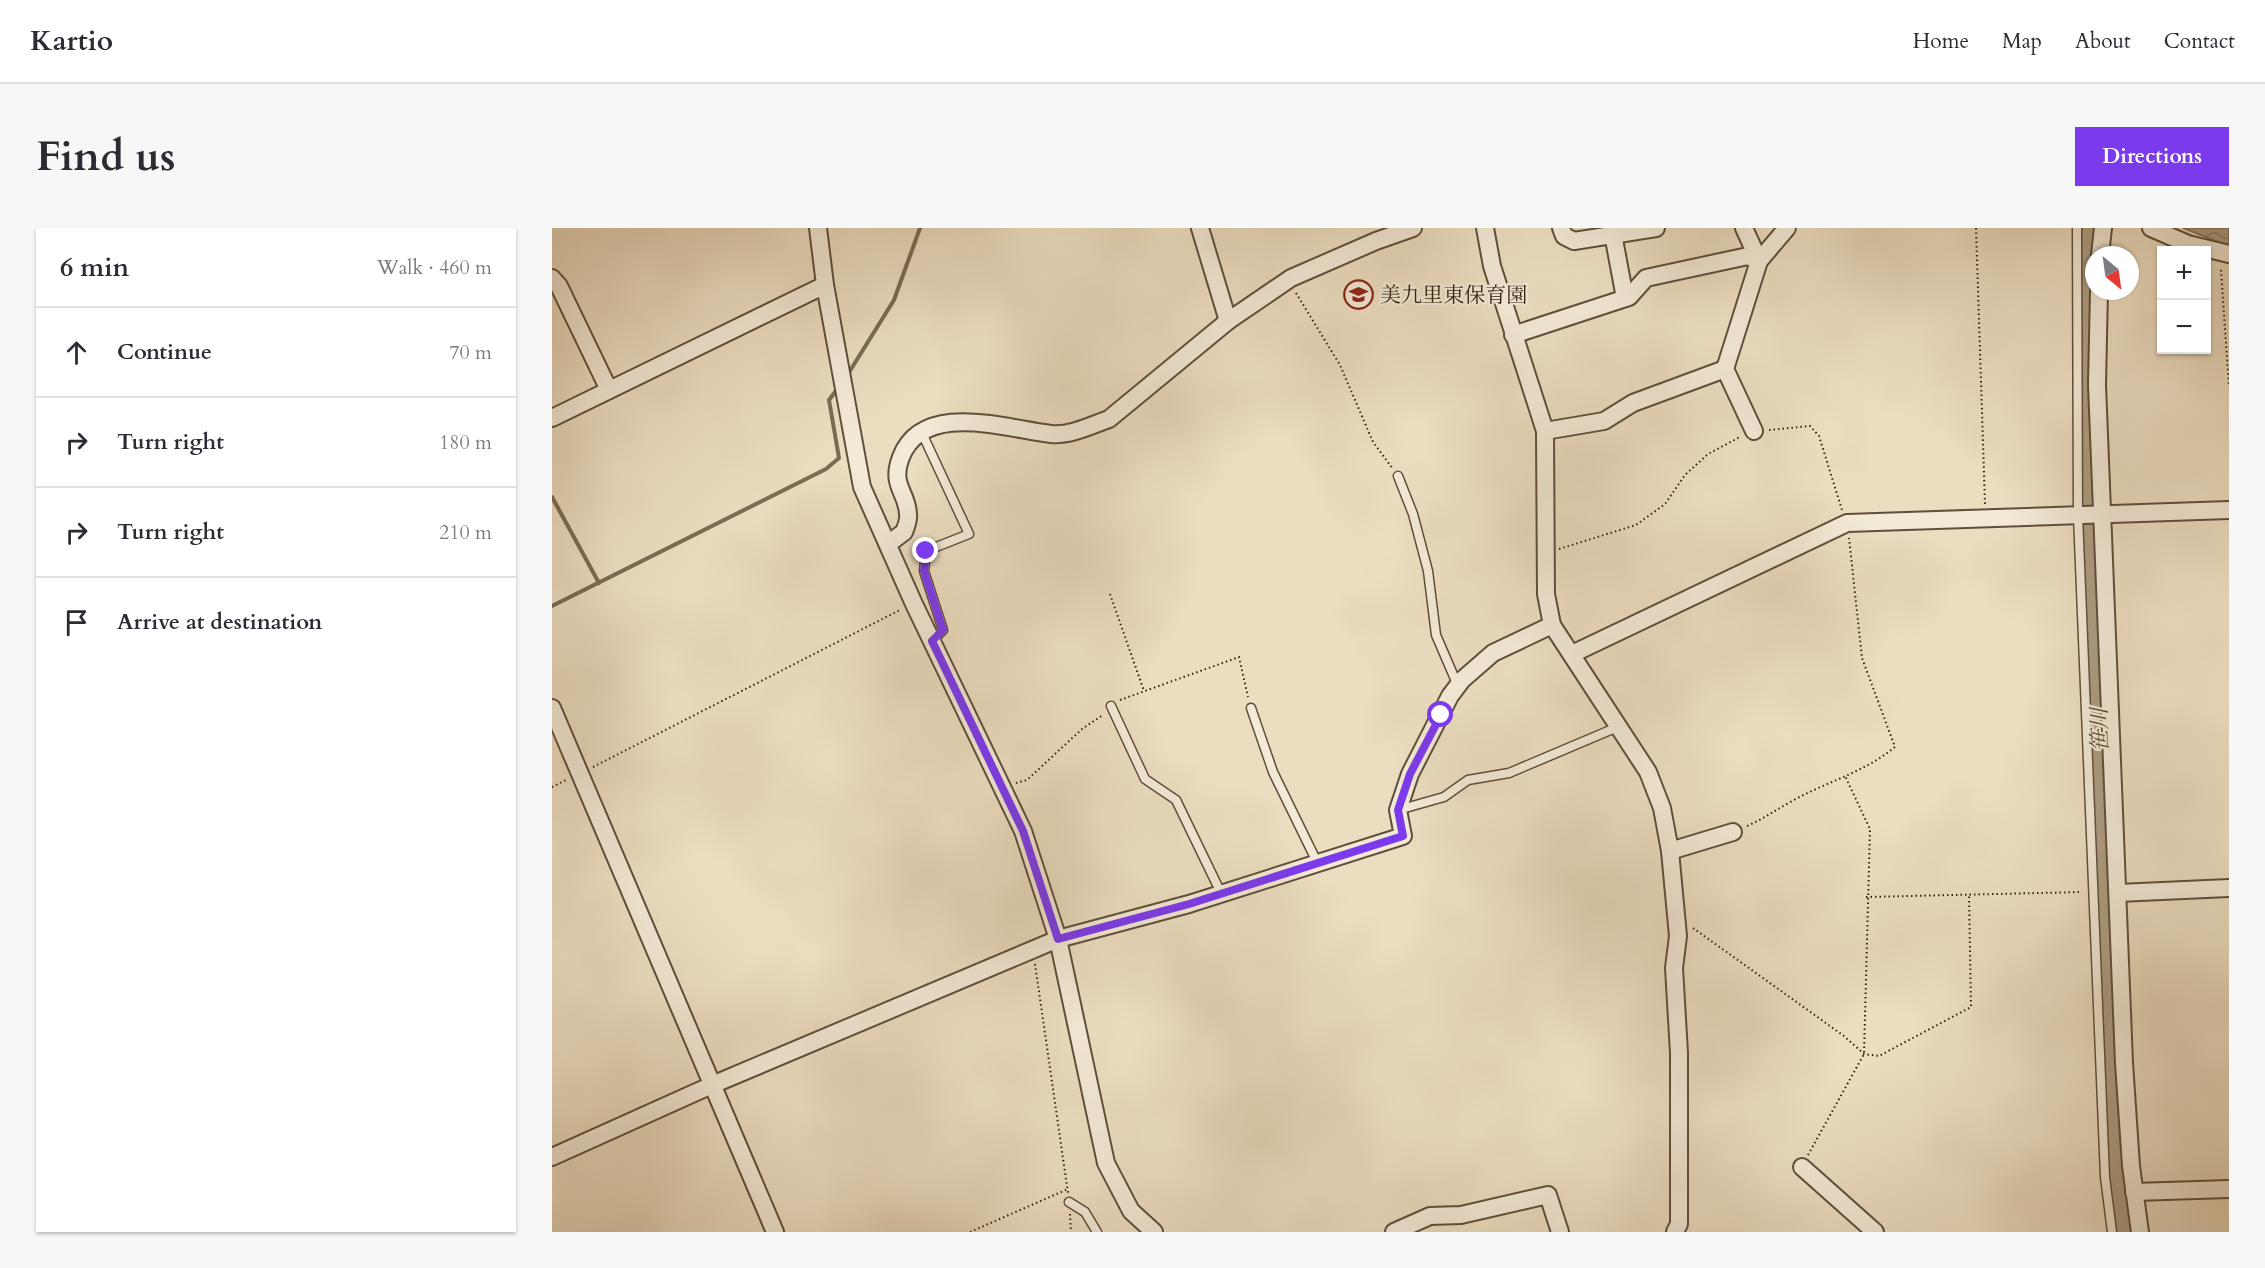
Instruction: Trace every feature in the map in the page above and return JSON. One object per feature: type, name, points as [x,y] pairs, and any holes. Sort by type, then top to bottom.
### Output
[{"type":"street","points":[[818,228],[825,285],[862,487],[914,604],[1023,831],[1058,939],[1106,1163],[1131,1211],[1154,1232]]},
{"type":"street","points":[[1200,228],[1228,321]]},
{"type":"street","points":[[888,544],[904,532],[909,516],[897,476],[900,459],[909,439],[921,430],[945,424],[977,423],[1009,425],[1054,434],[1085,428],[1109,419],[1228,321],[1288,280],[1377,241],[1413,228]]},
{"type":"street","points":[[1485,228],[1492,266],[1545,431],[1546,594],[1552,625],[1648,772],[1662,808],[1670,851],[1678,936],[1674,968],[1679,1076],[1679,1224],[1676,1232]]},
{"type":"street","points":[[1561,228],[1564,236],[1574,241],[1656,228]]},
{"type":"street","points":[[1744,228],[1759,261]]},
{"type":"street","points":[[1754,431],[1725,369],[1759,261],[1786,228]]},
{"type":"street","points":[[2101,246],[2103,228]]},
{"type":"street","points":[[2151,228],[2225,262]]},
{"type":"street","points":[[1613,234],[1624,298]]},
{"type":"street","points":[[1513,335],[1624,298],[1646,278],[1748,256],[1759,261]]},
{"type":"street","points":[[552,278],[559,286],[609,390]]},
{"type":"street","points":[[552,418],[825,285]]},
{"type":"street","points":[[2099,300],[2097,386],[2101,516],[2124,1063],[2134,1192],[2140,1232]]},
{"type":"street","points":[[1545,431],[1604,421],[1634,403],[1725,369]]},
{"type":"street","points":[[1572,654],[1847,523],[2229,510]]},
{"type":"street","points":[[552,1157],[712,1084],[1058,939],[1221,893],[1403,836],[1398,810],[1410,774],[1458,686],[1493,653],[1552,625]]},
{"type":"street","points":[[552,708],[775,1232]]},
{"type":"street","points":[[1670,851],[1733,832]]},
{"type":"street","points":[[2118,893],[2229,888]]},
{"type":"street","points":[[1802,1167],[1875,1232]]},
{"type":"street","points":[[2134,1192],[2229,1189]]},
{"type":"street","points":[[1395,1232],[1430,1216],[1461,1215],[1548,1195],[1560,1232]]},
{"type":"lane","points":[[2077,228],[2081,516],[2093,891],[2105,1177],[2112,1232]]},
{"type":"lane","points":[[921,430],[969,534],[926,551],[924,571],[943,630],[932,641]]},
{"type":"lane","points":[[1398,476],[1413,514],[1428,572],[1436,635],[1458,686]]},
{"type":"lane","points":[[1112,706],[1145,779],[1176,800],[1221,893]]},
{"type":"lane","points":[[1251,708],[1273,772],[1317,862]]},
{"type":"lane","points":[[1398,810],[1443,796],[1468,780],[1509,773],[1620,726]]},
{"type":"lane","points":[[1069,1202],[1085,1212],[1096,1232]]},
{"type":"path","points":[[1976,228],[1985,519]]},
{"type":"path","points":[[2225,262],[2229,387]]},
{"type":"path","points":[[1288,280],[1340,365],[1373,442],[1398,476]]},
{"type":"path","points":[[1545,554],[1636,525],[1665,504],[1685,475],[1708,454],[1754,431],[1810,426],[1819,436],[1847,523],[1862,658],[1895,747],[1880,760],[1792,801],[1766,818],[1733,832]]},
{"type":"path","points":[[1110,594],[1144,691]]},
{"type":"path","points":[[580,773],[914,604]]},
{"type":"path","points":[[1002,787],[1027,780],[1074,736],[1112,706],[1114,701],[1239,657],[1251,708]]},
{"type":"path","points":[[1802,1167],[1863,1054],[1866,897],[1870,829],[1845,776]]},
{"type":"path","points":[[1866,897],[2093,891]]},
{"type":"path","points":[[1676,916],[1844,1036],[1863,1054],[1879,1056],[1971,1007],[1969,894]]},
{"type":"path","points":[[970,1232],[1068,1189],[1033,950]]},
{"type":"water","points":[[2183,228],[2229,228],[2229,246]]},
{"type":"waterway","points":[[848,374],[894,300],[920,228]]},
{"type":"waterway","name":"笹川","points":[[2092,228],[2085,388],[2106,835],[2115,1114],[2128,1232]]},
{"type":"waterway","points":[[552,606],[826,469],[839,458],[829,400],[838,388]]},
{"type":"waterway","points":[[552,497],[599,583]]},
{"type":"place","name":"美九里東保育園","points":[[1359,295]]},
{"type":"route","points":[[926,551],[923,561],[924,571],[943,630],[932,641],[1023,831],[1058,939],[1189,904],[1403,836],[1398,810],[1410,774],[1441,715]]}]
